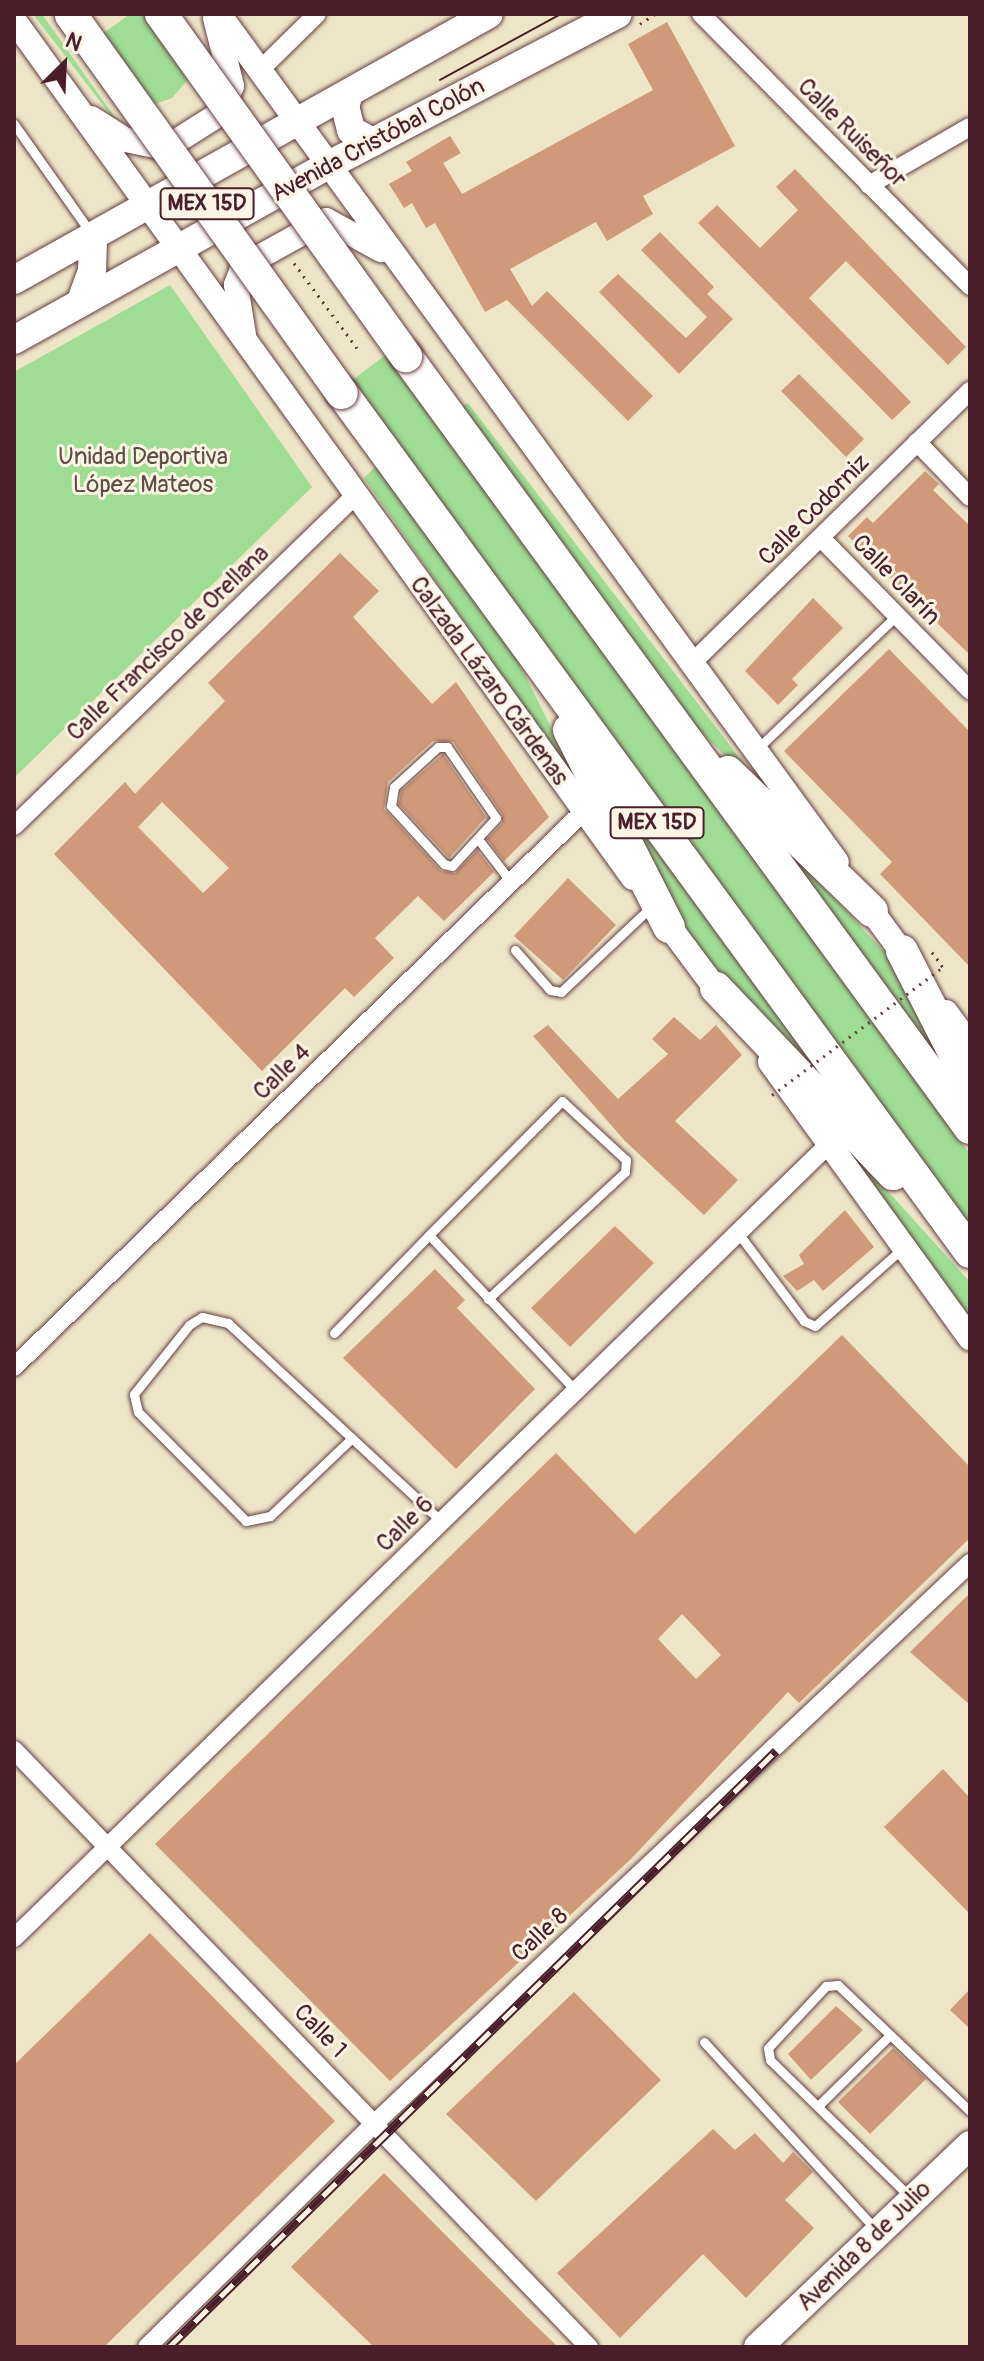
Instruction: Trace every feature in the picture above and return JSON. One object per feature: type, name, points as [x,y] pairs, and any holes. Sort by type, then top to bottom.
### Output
[{"type":"highway","name":"MEX 15D","points":[[70,14],[342,393],[970,1253]]},
{"type":"highway","name":"MEX 15D","points":[[161,14],[662,709],[970,1128]]},
{"type":"highway","points":[[524,641],[661,916]]},
{"type":"highway","points":[[662,709],[872,911]]},
{"type":"highway","points":[[917,951],[970,1084]]},
{"type":"highway","points":[[716,988],[970,1253]]},
{"type":"main road","points":[[217,14],[872,911],[917,951],[970,1045]]},
{"type":"main road","points":[[76,107],[126,140],[158,147],[172,144],[221,113],[232,86],[217,14]]},
{"type":"main road","points":[[14,280],[489,14]]},
{"type":"main road","name":"Calzada Lázaro Cárdenas","points":[[14,20],[583,812],[716,988],[970,1338]]},
{"type":"main road","name":"Avenida Cristóbal Colón","points":[[14,340],[373,142],[624,22]]},
{"type":"main road","points":[[349,94],[345,106],[351,130],[373,142]]},
{"type":"main road","points":[[246,342],[238,273],[280,244],[326,220],[347,227],[399,264]]},
{"type":"main road","points":[[81,301],[92,270],[93,236]]},
{"type":"main road","name":"Avenida 8 de Julio","points":[[758,2347],[970,2145]]},
{"type":"street","points":[[259,71],[317,14]]},
{"type":"street","name":"Calle Ruiseñor","points":[[701,14],[970,286]]},
{"type":"street","points":[[869,185],[970,127]]},
{"type":"street","name":"Calle Codorniz","points":[[692,663],[970,391]]},
{"type":"street","points":[[917,442],[970,497]]},
{"type":"street","name":"Calle Francisco de Orellana","points":[[14,826],[355,495]]},
{"type":"street","name":"Calle Clarín","points":[[821,538],[970,690]]},
{"type":"street","name":"Calle 4","points":[[14,1367],[583,812]]},
{"type":"street","name":"Calle 6","points":[[14,1938],[829,1144]]},
{"type":"street","name":"Calle 8","points":[[147,2347],[375,2123],[970,1563]]},
{"type":"street","name":"Calle 1","points":[[14,1750],[589,2347]]},
{"type":"lane","points":[[14,124],[93,236]]},
{"type":"lane","points":[[756,751],[897,615]]},
{"type":"lane","points":[[438,747],[447,747],[494,810],[496,818],[478,839],[459,863],[444,864],[391,806],[394,787],[438,747]]},
{"type":"lane","points":[[478,839],[511,882]]},
{"type":"lane","points":[[515,950],[545,986],[561,992],[661,916]]},
{"type":"lane","points":[[334,1333],[562,1101],[626,1160],[625,1172],[488,1299]]},
{"type":"lane","points":[[738,1233],[804,1321],[815,1326],[904,1247]]},
{"type":"lane","points":[[429,1235],[576,1391]]},
{"type":"lane","points":[[352,1438],[270,1516],[246,1521],[138,1412],[134,1394],[189,1325],[214,1317],[228,1323],[352,1438],[442,1522]]},
{"type":"lane","points":[[913,2200],[767,2052],[826,1986],[838,1985],[970,2111]]},
{"type":"lane","points":[[818,2106],[890,2035]]},
{"type":"lane","points":[[704,2042],[879,2233]]},
{"type":"path","points":[[624,22],[656,15]]},
{"type":"path","points":[[280,244],[357,348]]},
{"type":"path","points":[[772,1095],[943,967],[917,951]]},
{"type":"green space","points":[[33,14],[42,14],[142,156]]},
{"type":"green space","points":[[130,14],[170,14],[204,61],[172,98],[124,115],[77,52]]},
{"type":"green space","name":"Unidad Deportiva López Mateos","points":[[170,285],[312,487],[14,778],[14,372]]},
{"type":"green space","points":[[387,354],[970,1154],[970,1230],[351,381]]},
{"type":"green space","points":[[468,403],[774,803],[673,705],[456,409]]},
{"type":"green space","points":[[376,466],[512,649],[584,794],[364,478]]},
{"type":"green space","points":[[596,756],[868,1142],[681,928]]},
{"type":"green space","points":[[739,796],[901,970],[970,1102]]},
{"type":"green space","points":[[838,1136],[970,1282],[970,1321]]},
{"type":"building","points":[[667,22],[735,146],[643,196],[653,214],[607,241],[596,222],[510,269],[532,306],[547,291],[653,396],[628,421],[507,300],[485,312],[435,223],[426,228],[412,203],[404,208],[389,184],[412,171],[406,162],[450,136],[461,153],[443,163],[462,194],[653,90],[628,44]]},
{"type":"building","points":[[795,169],[966,347],[948,365],[846,261],[809,298],[911,402],[892,420],[698,223],[717,205],[760,248],[798,210],[776,187]]},
{"type":"building","points":[[660,232],[714,287],[707,294],[733,319],[679,374],[599,292],[618,274],[686,338],[707,317],[641,250]]},
{"type":"building","points":[[799,374],[864,439],[846,457],[781,391]]},
{"type":"building","points":[[925,471],[939,484],[933,490],[970,526],[970,655],[848,536],[867,517],[873,523]]},
{"type":"building","points":[[340,553],[379,591],[353,617],[432,704],[456,682],[549,817],[504,861],[487,839],[502,823],[502,814],[453,742],[433,741],[388,782],[384,809],[441,871],[455,873],[477,850],[494,872],[444,921],[418,896],[375,938],[394,958],[354,997],[345,988],[262,1071],[54,854],[125,782],[135,794],[225,701],[208,683]],"holes":[[[162,802],[229,868],[203,893],[138,827]]]},
{"type":"building","points":[[813,598],[843,628],[792,679],[798,685],[778,705],[745,671]]},
{"type":"building","points":[[889,649],[970,732],[970,967],[880,874],[892,862],[784,751]]},
{"type":"building","points":[[443,754],[486,817],[449,858],[399,804],[401,791]]},
{"type":"building","points":[[568,878],[616,925],[563,980],[514,936]]},
{"type":"building","points":[[674,1017],[700,1040],[716,1025],[742,1055],[675,1121],[738,1180],[704,1215],[625,1141],[533,1036],[548,1025],[618,1099],[668,1054],[652,1039]]},
{"type":"building","points":[[845,1210],[874,1247],[823,1291],[814,1280],[797,1291],[783,1276],[804,1264],[799,1255]]},
{"type":"building","points":[[615,1226],[654,1263],[570,1347],[531,1308]]},
{"type":"building","points":[[435,1269],[465,1300],[457,1308],[535,1389],[456,1469],[343,1358]]},
{"type":"building","points":[[842,1335],[970,1467],[970,1538],[799,1703],[788,1692],[631,1859],[390,2081],[155,1844],[556,1453],[635,1534]],"holes":[[[682,1614],[721,1655],[696,1679],[658,1639]]]},
{"type":"building","points":[[970,1593],[970,1705],[910,1652]]},
{"type":"building","points":[[943,1769],[970,1798],[970,1914],[884,1827]]},
{"type":"building","points":[[150,1933],[335,2121],[104,2347],[14,2347],[14,2065]]},
{"type":"building","points":[[970,1989],[970,2029],[950,2010]]},
{"type":"building","points":[[574,1992],[661,2080],[536,2201],[446,2114]]},
{"type":"building","points":[[836,2006],[863,2030],[811,2080],[788,2054]]},
{"type":"building","points":[[893,2048],[926,2079],[870,2134],[838,2102]]},
{"type":"building","points":[[713,2129],[735,2150],[755,2133],[783,2163],[793,2152],[813,2172],[785,2200],[814,2228],[746,2298],[703,2254],[620,2338],[557,2273]]},
{"type":"building","points":[[384,2173],[558,2347],[374,2347],[291,2267]]},
{"type":"tram line","points":[[440,80],[561,14]]},
{"type":"railway","points":[[169,2347],[776,1751]]}]
